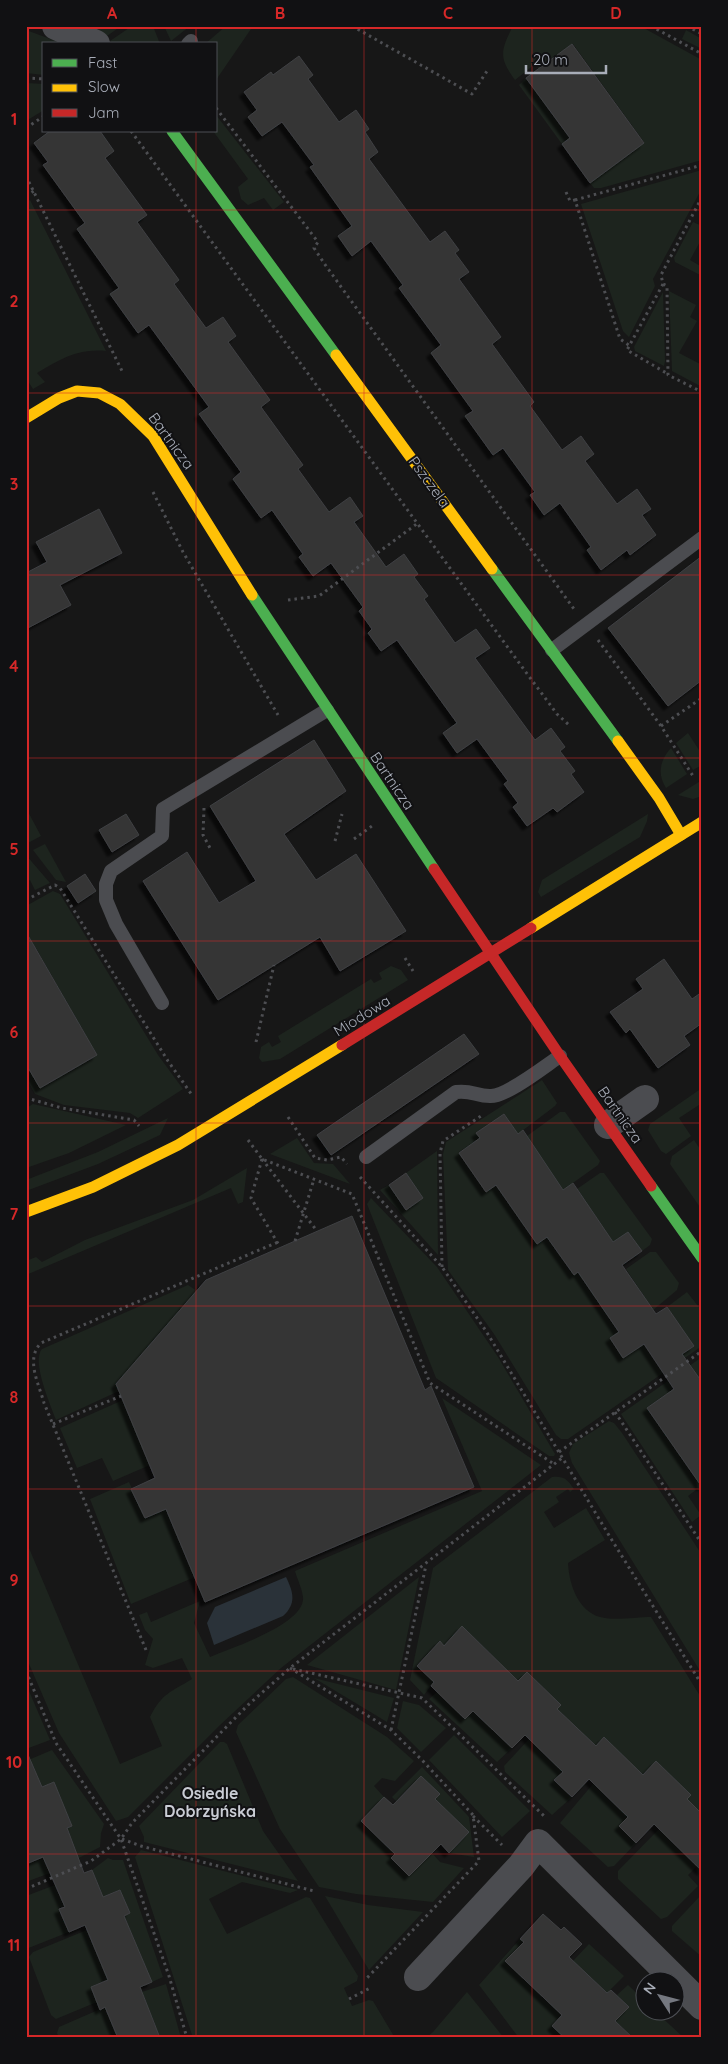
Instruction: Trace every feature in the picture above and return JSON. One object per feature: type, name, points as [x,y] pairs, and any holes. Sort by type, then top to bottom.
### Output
[{"type":"street","points":[[56,26],[92,42]]},
{"type":"street","name":"Pszczela","points":[[173,132],[552,650],[659,798],[681,835]]},
{"type":"street","name":"Bartnicza","points":[[26,418],[76,390],[97,392],[115,401],[153,436],[257,604],[327,710],[560,1056],[702,1258]]},
{"type":"street","name":"Miodowa","points":[[26,1212],[93,1187],[178,1145],[274,1088],[702,822]]},
{"type":"street","points":[[608,1125],[645,1099]]},
{"type":"street","points":[[418,1977],[520,1866],[538,1843],[702,2006]]},
{"type":"lane","points":[[552,650],[702,538]]},
{"type":"lane","points":[[162,1003],[116,924],[106,900],[106,884],[111,871],[162,836],[163,809],[327,710]]},
{"type":"lane","points":[[366,1157],[456,1092],[467,1090],[491,1096],[504,1093],[560,1056]]},
{"type":"path","points":[[352,26],[472,94],[489,68]]},
{"type":"path","points":[[651,26],[702,54]]},
{"type":"path","points":[[687,26],[702,34]]},
{"type":"path","points":[[26,78],[42,79]]},
{"type":"path","points":[[218,111],[318,242],[314,248],[326,266],[661,726],[693,776]]},
{"type":"path","points":[[26,128],[42,117]]},
{"type":"path","points":[[132,132],[551,706],[575,730]]},
{"type":"path","points":[[566,192],[570,201],[702,165]]},
{"type":"path","points":[[26,176],[135,398],[130,413]]},
{"type":"path","points":[[26,196],[34,192]]},
{"type":"path","points":[[668,375],[667,286],[663,284],[660,275],[702,197]]},
{"type":"path","points":[[575,200],[620,339],[630,346]]},
{"type":"path","points":[[663,284],[627,350],[668,375],[702,392]]},
{"type":"path","points":[[257,604],[319,596],[418,523]]},
{"type":"path","points":[[661,726],[702,698]]},
{"type":"path","points":[[335,841],[342,814]]},
{"type":"path","points":[[354,839],[369,828]]},
{"type":"path","points":[[203,836],[210,848]]},
{"type":"path","points":[[26,900],[55,885],[60,888],[168,1062],[192,1095]]},
{"type":"path","points":[[256,1042],[274,965]]},
{"type":"path","points":[[26,1101],[30,1099],[62,1108],[134,1120],[139,1126]]},
{"type":"path","points":[[442,1268],[440,1153],[443,1141],[482,1116]]},
{"type":"path","points":[[288,1118],[315,1158],[327,1160],[341,1157],[352,1169]]},
{"type":"path","points":[[248,1140],[318,1231]]},
{"type":"path","points":[[262,1159],[352,1194],[430,1383],[554,1464]]},
{"type":"path","points":[[262,1159],[251,1198],[280,1247]]},
{"type":"path","points":[[358,1176],[442,1268],[486,1331],[702,1685]]},
{"type":"path","points":[[295,1241],[314,1180]]},
{"type":"path","points":[[146,1650],[44,1403],[32,1361],[34,1350],[41,1343],[278,1242]]},
{"type":"path","points":[[559,1452],[702,1351]]},
{"type":"path","points":[[53,1424],[121,1396]]},
{"type":"path","points":[[615,1412],[702,1544]]},
{"type":"path","points":[[26,1889],[91,1861],[122,1839],[132,1823],[248,1705],[290,1668],[426,1565],[562,1458]]},
{"type":"path","points":[[391,1730],[426,1565]]},
{"type":"path","points":[[290,1668],[399,1695],[422,1698],[547,1819]]},
{"type":"path","points":[[290,1668],[391,1730],[422,1760],[520,1866]]},
{"type":"path","points":[[26,1671],[56,1742],[122,1839],[169,1976],[187,2038]]},
{"type":"path","points":[[367,1978],[479,1862],[473,1815]]},
{"type":"path","points":[[122,1839],[141,1846],[314,1891]]},
{"type":"path","points":[[349,1999],[372,1987]]},
{"type":"shaded area","points":[[81,26],[121,26],[107,36]]},
{"type":"shaded area","points":[[132,26],[153,26],[159,42],[112,42],[110,41]]},
{"type":"shaded area","points":[[164,26],[190,26],[171,41]]},
{"type":"shaded area","points":[[226,26],[253,26],[218,77],[218,42],[207,42]]},
{"type":"shaded area","points":[[513,26],[640,26],[702,60],[702,160],[601,188],[594,188],[590,183],[644,142],[573,44],[539,69],[535,64],[515,80],[506,66],[503,54]]},
{"type":"shaded area","points":[[26,30],[59,42],[42,42],[42,75],[26,73]]},
{"type":"shaded area","points":[[686,30],[702,39],[702,49],[682,39]]},
{"type":"shaded area","points":[[526,78],[570,138],[562,144],[519,85]]},
{"type":"shaded area","points":[[26,83],[42,84],[42,111],[26,121]]},
{"type":"shaded area","points":[[218,118],[284,202],[273,210],[264,198],[248,205],[241,199],[238,187],[248,179],[214,132],[218,132]]},
{"type":"shaded area","points":[[702,170],[702,188],[653,279],[655,286],[629,337],[623,331],[581,204]]},
{"type":"shaded area","points":[[30,200],[106,351],[78,353],[54,363],[37,373],[45,382],[33,389],[26,378],[26,203]]},
{"type":"shaded area","points":[[693,222],[702,226],[702,238],[690,260],[702,267],[702,276],[675,262],[674,258]]},
{"type":"shaded area","points":[[669,291],[696,305],[690,317],[697,321],[679,353],[702,365],[702,387],[672,371]]},
{"type":"shaded area","points":[[663,292],[664,366],[635,351],[634,347]]},
{"type":"shaded area","points":[[688,733],[699,750],[702,748],[702,765],[693,770],[676,743]]},
{"type":"shaded area","points":[[671,748],[687,774],[666,788],[661,778],[661,767],[664,757]]},
{"type":"shaded area","points":[[702,780],[702,796],[693,799],[678,795]]},
{"type":"shaded area","points":[[26,808],[41,836],[26,844]]},
{"type":"shaded area","points":[[648,814],[640,837],[541,897],[538,892],[542,880]]},
{"type":"shaded area","points":[[45,844],[66,882],[56,880],[33,850]]},
{"type":"shaded area","points":[[26,855],[50,883],[35,890],[30,880],[26,882]]},
{"type":"shaded area","points":[[53,891],[60,894],[158,1055],[183,1089],[138,1118],[130,1113],[64,1105],[35,1094],[26,1078],[27,1066],[40,1088],[97,1055],[37,950],[26,956],[26,906]]},
{"type":"shaded area","points":[[391,966],[401,970],[408,980],[280,1059],[262,1062],[259,1058],[261,1047],[269,1042],[272,1047],[281,1042],[278,1036],[371,979],[374,983],[382,979],[379,973]]},
{"type":"shaded area","points":[[542,1080],[557,1103],[555,1106],[518,1134],[504,1114],[477,1133],[480,1138],[459,1152],[486,1192],[496,1185],[537,1244],[547,1237],[573,1275],[578,1272],[619,1332],[610,1338],[623,1358],[650,1340],[653,1345],[648,1350],[661,1368],[693,1346],[667,1307],[687,1292],[702,1311],[702,1346],[568,1439],[561,1439],[556,1435],[494,1334],[448,1270],[443,1154],[446,1142]]},
{"type":"shaded area","points":[[702,1088],[702,1103],[679,1118],[691,1136],[666,1154],[661,1151],[648,1130],[650,1124]]},
{"type":"shaded area","points":[[33,1104],[126,1125],[69,1153],[26,1168],[26,1108]]},
{"type":"shaded area","points":[[560,1112],[565,1112],[600,1161],[598,1165],[563,1190],[527,1136]]},
{"type":"shaded area","points":[[168,1118],[160,1135],[98,1164],[26,1191],[26,1180],[98,1152]]},
{"type":"shaded area","points":[[297,1138],[314,1163],[333,1164],[350,1184],[270,1154]]},
{"type":"shaded area","points":[[694,1140],[702,1152],[702,1210],[670,1164],[672,1156]]},
{"type":"shaded area","points":[[437,1151],[438,1255],[380,1190],[389,1185],[406,1209],[406,1173]]},
{"type":"shaded area","points":[[247,1168],[243,1202],[238,1204],[231,1188],[26,1275],[26,1261],[36,1257],[42,1262],[85,1240],[193,1200]]},
{"type":"shaded area","points":[[600,1173],[604,1173],[652,1239],[650,1245],[642,1251],[628,1232],[613,1242],[577,1189]]},
{"type":"shaded area","points":[[371,1198],[437,1267],[498,1357],[555,1454],[554,1456],[549,1456],[436,1378],[367,1204]]},
{"type":"shaded area","points":[[650,1252],[656,1252],[679,1283],[677,1290],[653,1310],[626,1269]]},
{"type":"shaded area","points":[[188,1285],[197,1291],[116,1384],[119,1391],[56,1420],[40,1373],[39,1355],[42,1349]]},
{"type":"shaded area","points":[[702,1357],[702,1382],[674,1389],[647,1408],[701,1486],[688,1496],[701,1515],[692,1522],[621,1414]]},
{"type":"shaded area","points":[[442,1398],[541,1465],[281,1668],[219,1726],[128,1817],[116,1821],[59,1733],[26,1657],[26,1541],[120,1764],[162,1746],[150,1717],[163,1698],[192,1679],[182,1658],[153,1668],[145,1665],[153,1639],[145,1630],[139,1615],[147,1612],[151,1622],[200,1601],[194,1623],[210,1657],[266,1634],[293,1616],[301,1607],[303,1597],[295,1571],[482,1491]]},
{"type":"shaded area","points":[[123,1400],[150,1465],[113,1481],[102,1458],[77,1468],[60,1428]]},
{"type":"shaded area","points":[[609,1421],[614,1423],[622,1433],[702,1555],[702,1674],[572,1463],[569,1453],[573,1444]]},
{"type":"shaded area","points":[[552,1477],[565,1479],[574,1489],[570,1492],[568,1489],[556,1497],[559,1502],[544,1512],[554,1528],[586,1508],[605,1540],[568,1563],[570,1579],[580,1603],[592,1614],[600,1617],[619,1619],[651,1617],[702,1699],[702,1814],[687,1799],[691,1795],[656,1762],[638,1780],[604,1738],[590,1751],[591,1742],[557,1709],[561,1705],[527,1672],[508,1691],[497,1660],[463,1627],[444,1646],[439,1641],[417,1665],[434,1682],[424,1695],[410,1680],[433,1568]]},
{"type":"shaded area","points":[[129,1482],[145,1518],[166,1509],[195,1577],[131,1604],[90,1499]]},
{"type":"shaded area","points":[[286,1577],[292,1593],[292,1602],[283,1616],[214,1645],[207,1623],[215,1607]]},
{"type":"shaded area","points":[[419,1577],[396,1690],[307,1665]]},
{"type":"shaded area","points":[[293,1677],[387,1737],[414,1761],[395,1781],[382,1778],[374,1786],[384,1797],[361,1821],[395,1854],[391,1858],[409,1876],[432,1853],[440,1862],[464,1868],[433,1902],[356,1894],[319,1887],[280,1829],[236,1732],[238,1725],[286,1679]]},
{"type":"shaded area","points":[[314,1678],[394,1698],[387,1722]]},
{"type":"shaded area","points":[[26,1684],[50,1740],[26,1749]]},
{"type":"shaded area","points":[[437,1692],[465,1719],[483,1700],[495,1731],[512,1748],[497,1762],[429,1699]]},
{"type":"shaded area","points":[[403,1701],[419,1705],[446,1728],[421,1752],[397,1728]]},
{"type":"shaded area","points":[[454,1735],[530,1811],[502,1837],[429,1760]]},
{"type":"shaded area","points":[[529,1739],[563,1772],[554,1780],[572,1797],[552,1815],[505,1772],[504,1766]]},
{"type":"shaded area","points":[[220,1742],[227,1744],[263,1831],[298,1881],[144,1842],[139,1826]]},
{"type":"shaded area","points":[[52,1750],[104,1824],[100,1847],[50,1873],[26,1882],[26,1864],[43,1857],[46,1862],[75,1850],[67,1828],[72,1826],[54,1782],[30,1792],[26,1761]]},
{"type":"shaded area","points":[[422,1767],[469,1817],[474,1857],[449,1853],[435,1799],[421,1776],[396,1801],[392,1797]]},
{"type":"shaded area","points":[[593,1784],[628,1817],[620,1826],[636,1843],[614,1866],[608,1867],[560,1823]]},
{"type":"shaded area","points":[[659,1829],[692,1862],[702,1861],[688,1875],[698,1886],[667,1917],[661,1919],[618,1879],[618,1871]]},
{"type":"shaded area","points":[[141,1850],[298,1890],[290,1893],[242,1882],[209,1899],[227,1934],[306,1897],[310,1898],[358,1976],[357,1981],[344,1988],[352,2006],[369,2000],[373,2001],[395,2038],[193,2038],[135,1857]]},
{"type":"shaded area","points":[[108,1858],[123,1860],[163,1977],[152,1982],[124,1916],[130,1913],[120,1890],[96,1900],[101,1892],[92,1870]]},
{"type":"shaded area","points":[[55,1885],[65,1907],[60,1910],[69,1932],[26,1949],[26,1896]]},
{"type":"shaded area","points":[[702,1894],[702,1957],[672,1931],[672,1926]]},
{"type":"shaded area","points":[[325,1896],[368,1905],[423,1912],[369,1970]]},
{"type":"shaded area","points":[[87,1930],[106,1975],[114,1977],[91,1987],[97,2002],[56,2019],[51,2015],[29,1957],[33,1952]]},
{"type":"shaded area","points":[[520,1939],[524,1942],[506,1961],[540,1995],[571,2006],[552,2025],[565,2038],[519,2038],[479,1985]]},
{"type":"shaded area","points":[[589,1944],[624,1976],[607,1993],[573,1961]]},
{"type":"shaded area","points":[[166,1984],[181,2038],[160,2038],[142,1992]]},
{"type":"shaded area","points":[[628,1985],[636,1993],[636,2022],[667,2022],[684,2038],[633,2038],[620,2025],[614,2030],[611,2026],[629,2007],[617,1995]]},
{"type":"shaded area","points":[[467,1992],[504,2038],[426,2038],[433,2032]]},
{"type":"shaded area","points":[[105,2007],[118,2038],[59,2038],[57,2033],[59,2027]]},
{"type":"building","points":[[572,44],[644,143],[590,183],[562,144],[570,138],[526,78]]},
{"type":"building","points":[[299,56],[313,75],[308,79],[339,122],[356,110],[369,129],[365,132],[378,152],[369,159],[430,242],[445,231],[459,250],[455,253],[469,272],[459,279],[501,337],[492,344],[534,402],[530,406],[562,450],[581,436],[594,454],[585,461],[617,504],[637,489],[651,509],[642,515],[656,535],[630,555],[627,550],[601,570],[587,550],[591,547],[560,503],[544,515],[530,495],[535,492],[503,448],[493,455],[465,416],[473,411],[431,353],[441,345],[399,288],[403,285],[371,241],[352,256],[338,236],[352,226],[310,167],[314,165],[282,122],[262,136],[248,117],[257,110],[244,92],[271,72],[273,75]]},
{"type":"building","points":[[49,132],[101,132],[114,151],[105,158],[147,215],[137,222],[179,280],[174,284],[206,328],[223,317],[236,336],[228,342],[270,400],[261,407],[303,465],[298,469],[329,512],[350,497],[363,516],[354,522],[386,567],[404,554],[418,574],[414,577],[428,596],[424,599],[455,643],[476,629],[490,648],[475,658],[535,740],[551,728],[565,747],[560,751],[575,771],[571,774],[584,792],[557,812],[553,808],[527,826],[513,807],[518,803],[504,784],[508,781],[477,739],[457,753],[443,733],[457,723],[397,640],[381,651],[368,633],[372,629],[359,611],[363,607],[331,563],[313,576],[299,557],[303,554],[272,510],[261,518],[233,479],[241,472],[199,414],[209,407],[149,325],[138,333],[110,294],[119,288],[77,229],[85,223],[43,165],[48,162],[34,143]]},
{"type":"building","points":[[99,509],[122,553],[60,585],[71,605],[26,629],[26,573],[47,562],[36,542]]},
{"type":"building","points":[[702,556],[702,680],[668,706],[608,628]]},
{"type":"building","points":[[314,740],[346,791],[284,834],[316,880],[356,854],[406,931],[340,971],[320,937],[218,1000],[143,881],[187,852],[219,903],[256,881],[210,806]]},
{"type":"building","points":[[126,814],[139,835],[112,852],[99,830]]},
{"type":"building","points":[[85,874],[96,891],[78,903],[67,886]]},
{"type":"building","points":[[26,932],[97,1055],[40,1088],[26,1064]]},
{"type":"building","points":[[664,959],[692,999],[702,992],[702,1023],[684,1036],[690,1045],[658,1068],[630,1029],[626,1033],[610,1012],[643,989],[636,979]]},
{"type":"building","points":[[464,1034],[479,1054],[331,1155],[317,1135]]},
{"type":"building","points":[[504,1114],[518,1134],[523,1130],[563,1190],[573,1183],[613,1242],[628,1232],[642,1251],[622,1265],[656,1314],[667,1307],[694,1346],[682,1354],[702,1382],[702,1487],[647,1408],[674,1389],[644,1344],[623,1358],[610,1338],[619,1332],[578,1272],[574,1275],[547,1237],[537,1244],[496,1185],[486,1192],[459,1153],[480,1138],[476,1133]]},
{"type":"building","points":[[406,1173],[423,1198],[406,1210],[389,1185]]},
{"type":"building","points":[[352,1216],[425,1390],[431,1386],[474,1487],[205,1602],[166,1509],[145,1518],[131,1489],[155,1478],[116,1384],[206,1280]]},
{"type":"building","points":[[462,1626],[518,1681],[527,1672],[561,1705],[557,1709],[596,1746],[604,1737],[643,1775],[656,1761],[691,1795],[687,1799],[702,1814],[702,1871],[654,1824],[636,1843],[619,1826],[628,1817],[589,1779],[572,1797],[554,1780],[563,1772],[525,1735],[512,1748],[473,1711],[465,1719],[431,1686],[434,1682],[417,1666],[440,1641],[444,1646]]},
{"type":"building","points":[[26,1750],[42,1787],[54,1782],[72,1826],[67,1828],[84,1873],[92,1870],[103,1897],[120,1890],[130,1913],[124,1916],[152,1982],[140,1987],[160,2038],[118,2038],[105,2007],[100,2010],[91,1987],[108,1980],[85,1925],[69,1932],[59,1909],[65,1907],[43,1857],[26,1864]]},
{"type":"building","points":[[421,1776],[440,1794],[435,1799],[469,1832],[449,1853],[441,1844],[409,1876],[391,1858],[395,1854],[361,1821],[384,1797],[393,1805]]},
{"type":"building","points":[[543,1914],[561,1930],[564,1927],[582,1944],[569,1957],[607,1993],[611,1990],[629,2007],[615,2021],[633,2038],[565,2038],[552,2026],[562,2015],[505,1961],[524,1942],[520,1939]]},
{"type":"traffic: fast","points":[[173,132],[336,355]]},
{"type":"traffic: fast","points":[[492,569],[618,741]]},
{"type":"traffic: fast","points":[[252,595],[434,869]]},
{"type":"traffic: fast","points":[[651,1186],[702,1258]]},
{"type":"traffic: slow","points":[[336,355],[492,569]]},
{"type":"traffic: slow","points":[[26,418],[59,398],[77,391],[99,393],[120,404],[153,436],[252,595]]},
{"type":"traffic: slow","points":[[618,741],[659,798],[681,835]]},
{"type":"traffic: slow","points":[[531,928],[702,822]]},
{"type":"traffic: slow","points":[[26,1212],[93,1187],[178,1145],[342,1045]]},
{"type":"traffic: jam","points":[[434,869],[560,1056],[651,1186]]},
{"type":"traffic: jam","points":[[342,1045],[531,928]]},
{"type":"district","name":"Osiedle Dobrzyńska","points":[[210,1802]]}]
